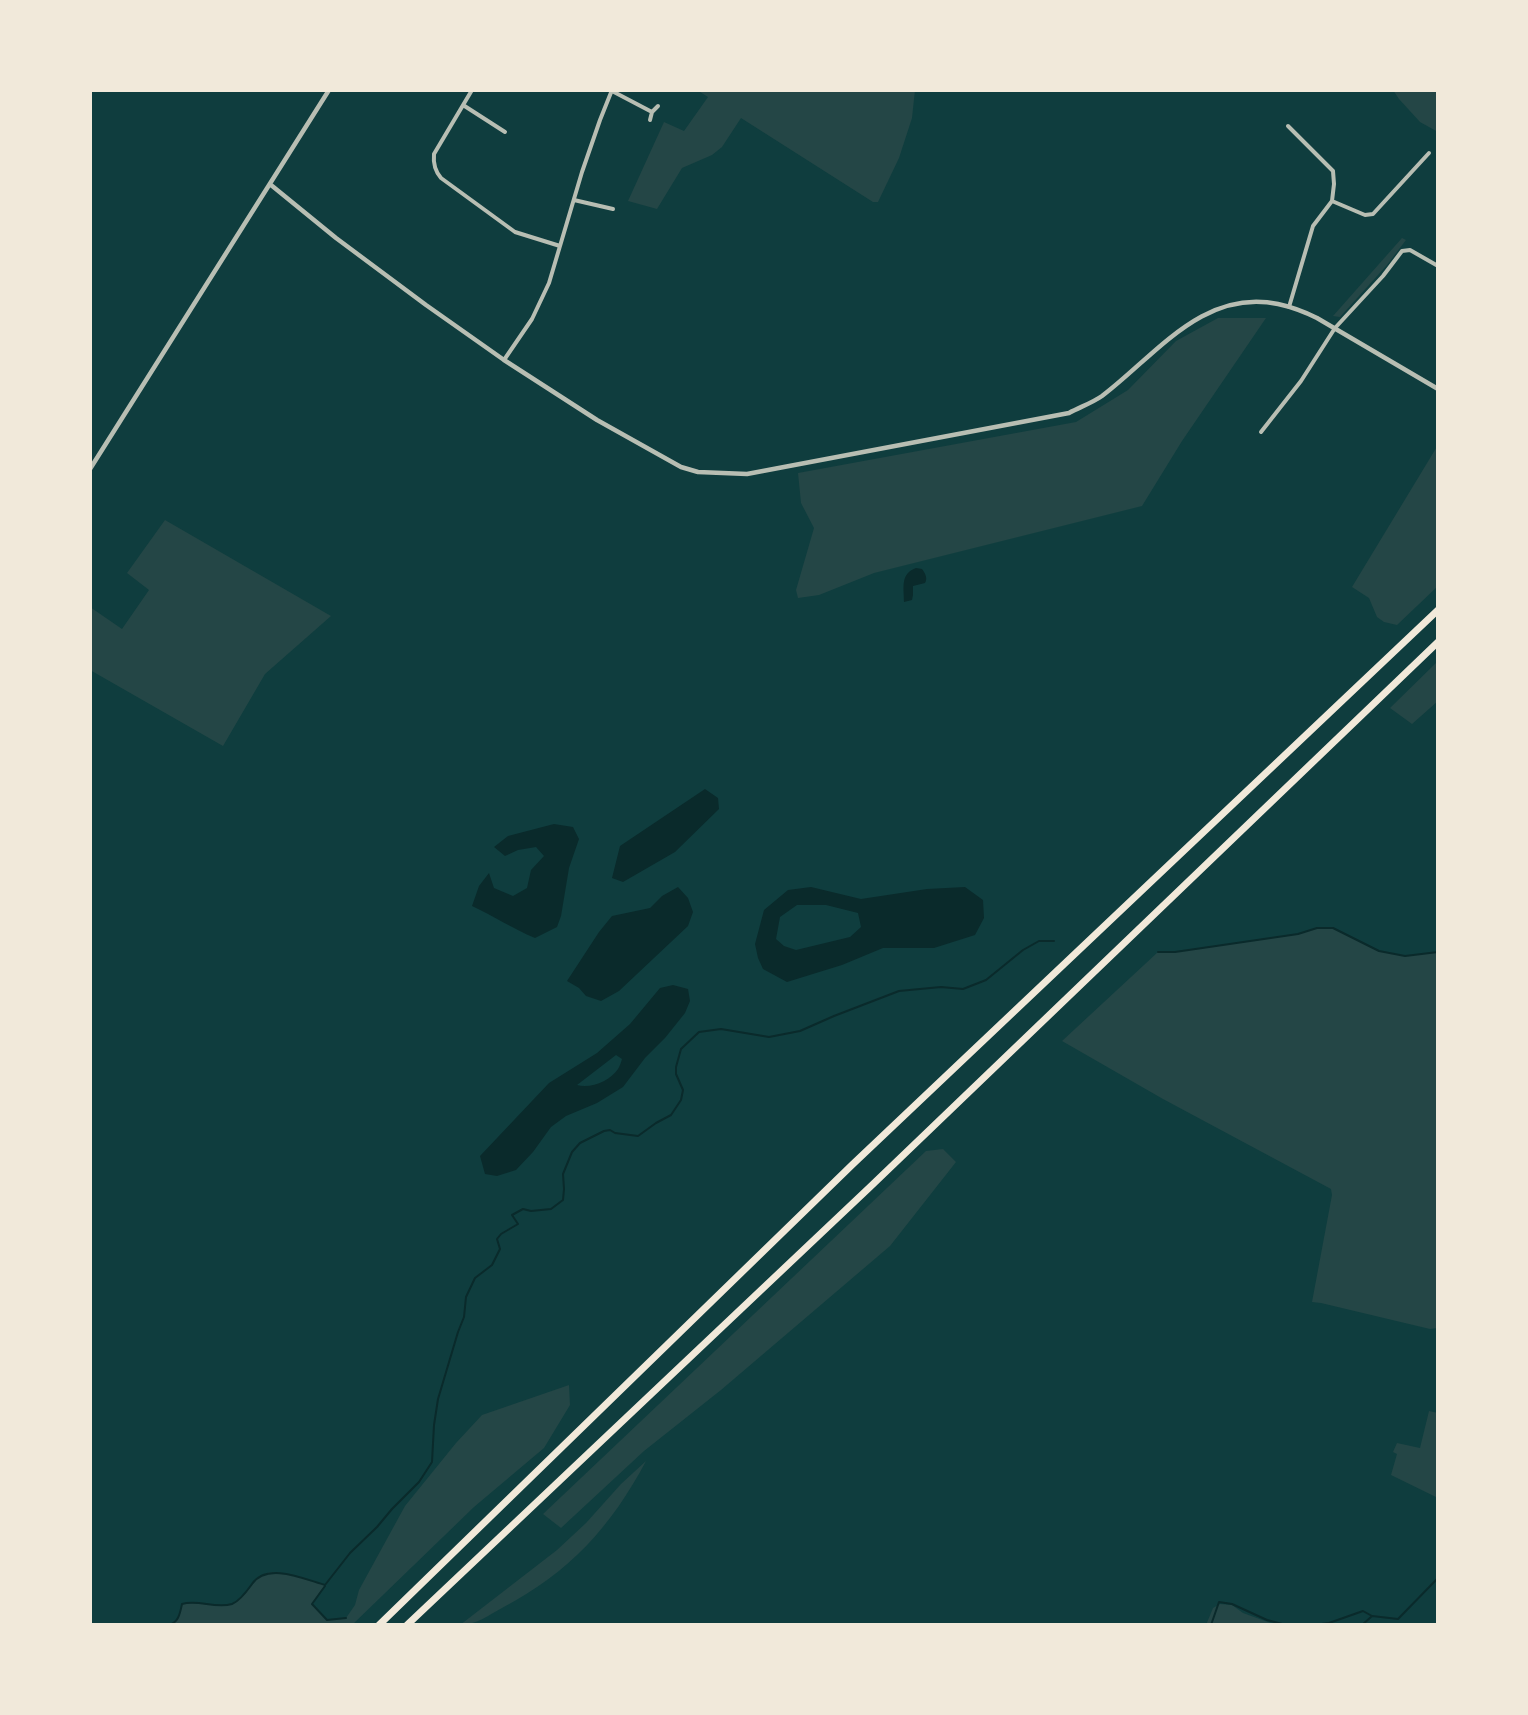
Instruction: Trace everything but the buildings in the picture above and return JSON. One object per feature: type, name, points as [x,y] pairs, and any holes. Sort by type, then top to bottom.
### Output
[{"type":"highway","points":[[379,1625],[853,1164],[1438,610]]},
{"type":"highway","points":[[407,1625],[870,1187],[1438,642]]},
{"type":"street","points":[[90,469],[329,90]]},
{"type":"street","points":[[472,90],[434,154],[434,167],[438,175],[515,232],[561,246]]},
{"type":"street","points":[[504,360],[532,319],[549,283],[600,120],[612,90],[652,112]]},
{"type":"street","points":[[463,105],[506,132]]},
{"type":"street","points":[[650,120],[652,112],[658,106]]},
{"type":"street","points":[[1288,126],[1333,171],[1334,184],[1332,201],[1313,226],[1289,307]]},
{"type":"street","points":[[1332,201],[1358,213],[1372,214],[1429,153]]},
{"type":"street","points":[[271,185],[381,271],[504,360],[597,420],[681,467],[698,472],[747,474],[1069,413],[1100,398],[1177,331],[1208,313],[1253,302],[1276,303],[1317,318],[1437,388]]},
{"type":"street","points":[[574,200],[613,209]]},
{"type":"street","points":[[1262,432],[1301,381],[1335,328],[1383,276],[1402,251],[1410,250],[1438,266]]},
{"type":"shaded area","points":[[697,90],[915,90],[912,118],[899,158],[878,202],[873,202],[741,118],[722,147],[712,155],[682,168],[657,209],[628,201],[664,122],[684,131],[708,97]]},
{"type":"shaded area","points":[[1393,90],[1438,90],[1438,132],[1420,122]]},
{"type":"shaded area","points":[[1402,238],[1406,240],[1387,265],[1340,317],[1333,316]]},
{"type":"shaded area","points":[[1218,318],[1266,318],[1182,441],[1142,506],[874,573],[819,595],[798,598],[796,590],[814,528],[801,503],[798,473],[1076,422],[1128,390],[1176,341]]},
{"type":"shaded area","points":[[1438,445],[1438,586],[1397,625],[1384,622],[1377,617],[1369,598],[1352,587]]},
{"type":"shaded area","points":[[165,520],[331,616],[265,674],[223,746],[90,670],[90,607],[122,629],[149,590],[127,573]]},
{"type":"shaded area","points":[[916,568],[922,569],[926,581],[913,586],[912,600],[904,602],[905,577]]},
{"type":"shaded area","points":[[1438,661],[1438,701],[1412,724],[1390,708]]},
{"type":"shaded area","points":[[705,789],[718,798],[719,809],[675,852],[623,882],[612,878],[620,846]]},
{"type":"shaded area","points":[[554,824],[573,827],[579,839],[569,868],[557,927],[535,938],[472,906],[479,886],[489,873],[494,888],[513,896],[527,888],[531,870],[544,856],[536,847],[518,850],[505,856],[494,847],[508,836]]},
{"type":"shaded area","points":[[678,887],[688,898],[693,912],[688,926],[619,991],[601,1001],[586,996],[579,988],[567,981],[612,916],[650,908],[662,896]]},
{"type":"shaded area","points":[[811,887],[861,899],[927,889],[965,887],[983,900],[984,918],[975,935],[934,948],[883,948],[842,965],[787,982],[763,969],[755,944],[764,910],[788,890]],"holes":[[[797,905],[826,905],[858,913],[861,927],[850,937],[796,950],[784,946],[776,939],[780,917]]]},
{"type":"shaded area","points":[[1317,928],[1333,928],[1380,951],[1405,956],[1438,952],[1438,1328],[1430,1329],[1312,1302],[1332,1195],[1331,1189],[1163,1099],[1062,1041],[1158,952],[1175,952],[1298,934]]},
{"type":"shaded area","points":[[673,985],[688,989],[690,1001],[685,1013],[623,1087],[597,1103],[566,1116],[551,1127],[533,1152],[516,1170],[497,1176],[485,1174],[480,1156],[549,1083],[597,1053],[630,1024],[660,988]],"holes":[[[616,1055],[622,1059],[615,1073],[605,1080],[594,1085],[577,1085]]]},
{"type":"shaded area","points":[[943,1149],[956,1162],[890,1246],[721,1390],[644,1451],[561,1528],[543,1514],[926,1151]]},
{"type":"shaded area","points":[[569,1385],[570,1405],[544,1448],[474,1507],[352,1625],[169,1625],[177,1619],[182,1604],[226,1605],[235,1603],[260,1576],[273,1572],[325,1585],[312,1604],[327,1620],[346,1618],[355,1605],[359,1590],[405,1506],[482,1415]]},
{"type":"shaded area","points":[[1429,1411],[1438,1413],[1438,1498],[1391,1475],[1397,1454],[1393,1452],[1397,1443],[1420,1448]]},
{"type":"shaded area","points":[[646,1461],[633,1485],[603,1527],[568,1564],[548,1580],[482,1619],[460,1625],[557,1550]]},
{"type":"shaded area","points":[[1220,1604],[1232,1605],[1243,1613],[1276,1625],[1206,1625],[1213,1608]]},
{"type":"waterway","points":[[1158,952],[1175,952],[1298,934],[1317,928],[1333,928],[1379,951],[1405,956],[1438,952]]},
{"type":"waterway","points":[[169,1625],[177,1619],[182,1604],[226,1605],[235,1603],[259,1577],[267,1574],[297,1576],[325,1585],[350,1553],[419,1482],[432,1462],[438,1399],[464,1317],[466,1297],[475,1278],[492,1265],[500,1249],[497,1239],[518,1224],[512,1215],[523,1209],[531,1211],[551,1209],[563,1200],[563,1174],[572,1152],[580,1143],[610,1130],[615,1133],[638,1136],[671,1115],[681,1100],[683,1090],[676,1074],[681,1049],[699,1032],[721,1029],[769,1037],[800,1031],[899,991],[941,987],[963,989],[986,980],[1023,950],[1039,941],[1054,941]]},
{"type":"waterway","points":[[1314,1625],[1329,1623],[1363,1611],[1372,1616],[1398,1619],[1438,1578]]},
{"type":"waterway","points":[[325,1586],[312,1604],[327,1620],[346,1618]]},
{"type":"waterway","points":[[1211,1625],[1219,1602],[1232,1604],[1267,1620],[1286,1625]]},
{"type":"waterway","points":[[1362,1625],[1371,1617]]}]
